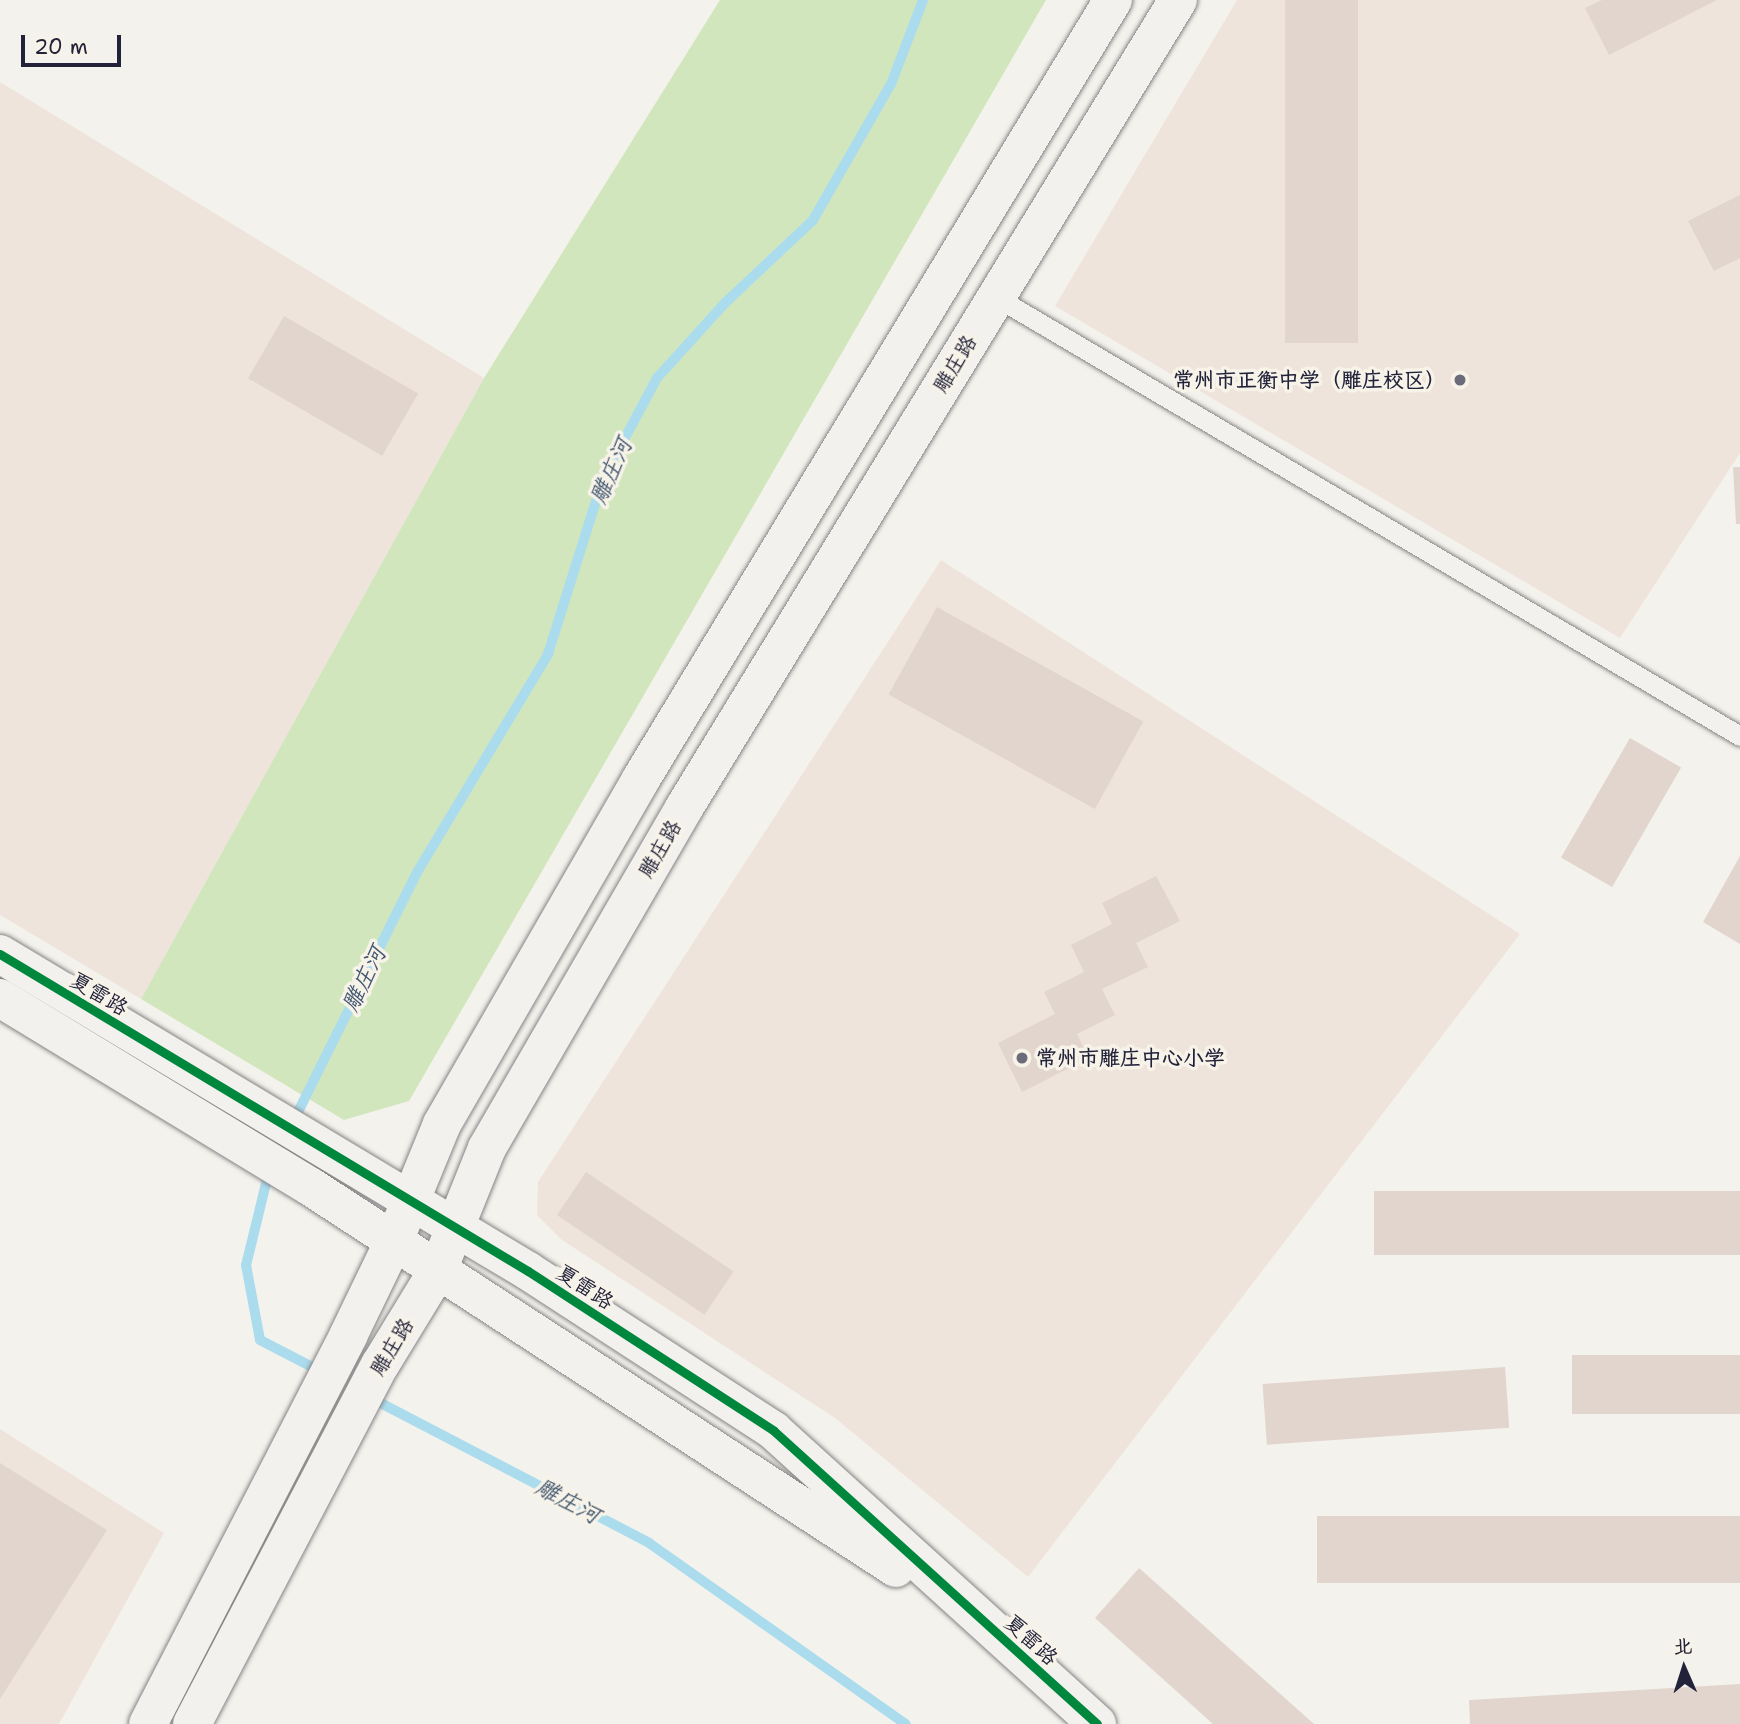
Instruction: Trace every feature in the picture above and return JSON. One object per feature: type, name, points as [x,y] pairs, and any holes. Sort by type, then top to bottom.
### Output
[{"type":"main road","name":"雕庄路","points":[[148,1724],[348,1336],[394,1241],[408,1200],[442,1124],[641,779],[1113,0]]},
{"type":"main road","name":"雕庄路","points":[[192,1724],[380,1365],[438,1270],[453,1226],[487,1148],[684,808],[1178,0]]},
{"type":"main road","name":"夏雷路","points":[[0,954],[453,1226],[774,1431],[1097,1724]]},
{"type":"main road","name":"夏雷路","points":[[0,998],[311,1187],[874,1552],[1058,1688]]},
{"type":"lane","points":[[996,297],[1740,736]]},
{"type":"shaded area","name":"常州市正衡中学（雕庄校区）","points":[[1237,0],[1740,0],[1740,453],[1620,638],[1055,306]]},
{"type":"shaded area","points":[[0,82],[484,378],[141,999],[0,915]]},
{"type":"shaded area","name":"常州市雕庄中心小学","points":[[941,560],[1520,934],[1028,1577],[835,1418],[562,1240],[537,1215],[538,1182]]},
{"type":"shaded area","points":[[0,1429],[164,1533],[59,1724],[0,1724]]},
{"type":"green space","points":[[720,0],[1046,0],[409,1101],[344,1120],[141,999],[484,378]]},
{"type":"building","points":[[1285,0],[1358,0],[1358,343],[1285,343]]},
{"type":"building","points":[[1602,0],[1717,0],[1609,55],[1585,8]]},
{"type":"building","points":[[1740,195],[1740,258],[1714,271],[1688,221]]},
{"type":"building","points":[[284,316],[418,394],[382,456],[248,378]]},
{"type":"building","points":[[1733,467],[1740,467],[1740,524],[1736,524]]},
{"type":"building","points":[[937,607],[1143,721],[1095,809],[889,694]]},
{"type":"building","points":[[1630,738],[1681,768],[1612,887],[1561,858]]},
{"type":"building","points":[[1740,856],[1740,944],[1703,922]]},
{"type":"building","points":[[1156,876],[1180,921],[1136,943],[1148,967],[1102,989],[1115,1015],[1077,1034],[1089,1058],[1022,1092],[998,1043],[1055,1014],[1044,992],[1084,972],[1071,945],[1112,924],[1102,903]]},
{"type":"building","points":[[586,1172],[734,1272],[704,1315],[557,1215]]},
{"type":"building","points":[[1374,1191],[1740,1191],[1740,1255],[1374,1255]]},
{"type":"building","points":[[1572,1355],[1740,1355],[1740,1414],[1572,1414]]},
{"type":"building","points":[[1505,1367],[1509,1428],[1267,1445],[1263,1384]]},
{"type":"building","points":[[0,1463],[107,1530],[0,1699]]},
{"type":"building","points":[[1317,1516],[1740,1516],[1740,1583],[1317,1583]]},
{"type":"building","points":[[1139,1568],[1314,1724],[1213,1724],[1095,1618]]},
{"type":"building","points":[[1740,1684],[1740,1724],[1470,1724],[1469,1700]]},
{"type":"waterway","name":"雕庄河","points":[[294,1120],[416,874],[548,654],[603,479],[657,378],[725,303],[813,220],[891,84],[923,0]]},
{"type":"waterway","name":"雕庄河","points":[[269,1171],[246,1265],[260,1340],[320,1371]]},
{"type":"waterway","name":"雕庄河","points":[[371,1398],[649,1543],[906,1724]]},
{"type":"cycle path","points":[[0,954],[528,1271],[774,1431],[1097,1724]]},
{"type":"place","name":"常州市正衡中学（雕庄校区）","points":[[1460,380]]},
{"type":"place","name":"常州市雕庄中心小学","points":[[1022,1058]]}]
